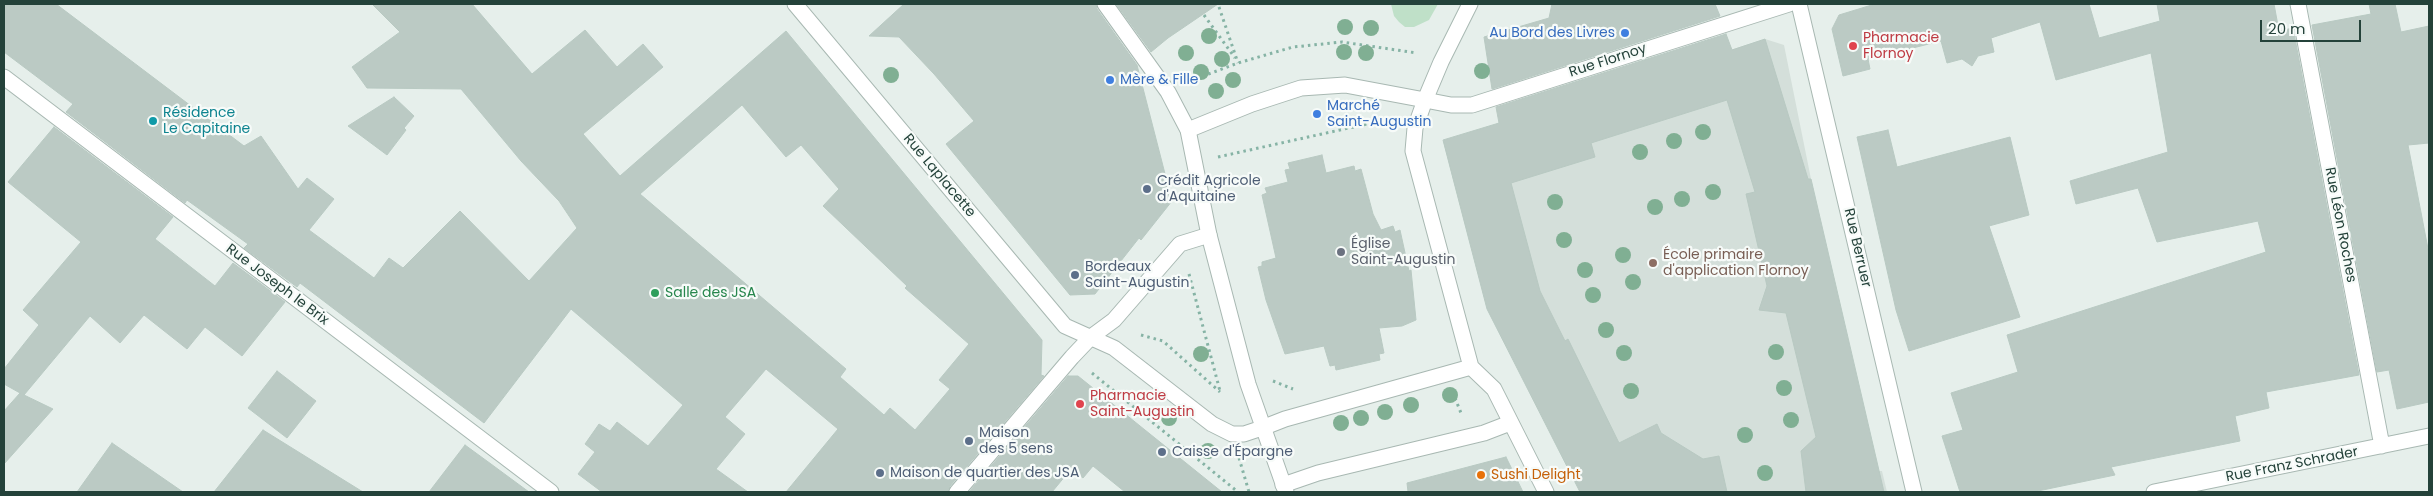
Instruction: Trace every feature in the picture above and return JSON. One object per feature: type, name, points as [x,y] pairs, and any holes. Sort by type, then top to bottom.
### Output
[{"type":"street","name":"Rue Laplacette","points":[[795,4],[1065,326],[1114,348],[1212,424],[1232,434],[1244,434],[1285,419],[1471,367]]},
{"type":"street","points":[[1105,4],[1168,92],[1188,130],[1209,235],[1262,428],[1284,489],[1318,473],[1484,433],[1510,423]]},
{"type":"street","points":[[1470,4],[1441,62],[1425,100],[1415,128],[1413,151],[1471,367],[1494,389],[1546,492]]},
{"type":"street","name":"Rue Flornoy","points":[[1188,130],[1252,104],[1301,88],[1345,85],[1451,105],[1472,105],[1789,4]]},
{"type":"street","name":"Rue Berruer","points":[[1799,4],[1914,492]]},
{"type":"street","name":"Rue Léon Roches","points":[[2298,4],[2382,446]]},
{"type":"street","name":"Rue Joseph le Brix","points":[[4,77],[551,492]]},
{"type":"street","points":[[957,492],[1091,337],[1114,320],[1180,244],[1209,235]]},
{"type":"street","name":"Rue Franz Schrader","points":[[2154,492],[2429,436]]},
{"type":"path","points":[[1204,15],[1238,62],[1219,7]]},
{"type":"path","points":[[1180,244],[1220,392]]},
{"type":"shaded area","name":"École primaire d'application Flornoy","points":[[1765,39],[1784,45],[1811,179],[1879,471],[1882,471],[1887,492],[1580,492],[1487,309],[1443,141]]},
{"type":"green space","points":[[1391,4],[1438,4],[1429,20],[1414,27],[1405,27],[1394,16]]},
{"type":"building","points":[[4,4],[56,4],[244,146],[261,136],[298,189],[307,178],[334,199],[309,230],[374,278],[389,258],[403,268],[460,211],[529,281],[577,228],[559,201],[521,161],[461,89],[367,88],[352,67],[400,32],[372,4],[472,4],[532,74],[585,30],[617,67],[643,44],[663,67],[583,134],[620,176],[786,31],[1042,340],[1041,375],[1044,376],[950,486],[948,492],[786,492],[838,429],[766,369],[725,417],[745,434],[716,469],[748,492],[602,492],[578,474],[595,452],[585,444],[599,424],[610,431],[617,422],[648,446],[683,405],[571,309],[484,423],[300,283],[297,287],[244,248],[248,244],[187,200],[185,203],[66,112],[73,104],[4,52]],"holes":[[[742,105],[786,157],[801,145],[839,189],[823,206],[907,286],[905,288],[969,344],[939,380],[950,389],[915,430],[890,408],[884,415],[840,377],[846,369],[640,194]]]},
{"type":"building","points":[[904,4],[1096,4],[1097,9],[1137,65],[1172,201],[1141,240],[1139,238],[1095,294],[1070,295],[946,144],[974,121],[934,74],[899,37],[869,36]]},
{"type":"building","points":[[1116,4],[1218,4],[1151,52]]},
{"type":"building","points":[[1552,4],[1715,4],[1720,16],[1492,89],[1484,37],[1549,18]]},
{"type":"building","points":[[1875,4],[2089,4],[2099,38],[2160,21],[2157,4],[2274,4],[2279,31],[2293,28],[2359,375],[2266,392],[2269,408],[2235,416],[2240,441],[2111,467],[2115,475],[2033,492],[1960,492],[1942,436],[1963,430],[1951,393],[2018,372],[2007,335],[2266,252],[2258,221],[2157,242],[2138,188],[2076,204],[2070,181],[2168,152],[2151,53],[2056,80],[2040,22],[1991,38],[1994,52],[1978,56],[1972,66],[1962,59],[1947,63],[1941,41],[1868,59],[1870,69],[1843,76],[1832,29],[1839,15]]},
{"type":"building","points":[[2369,4],[2395,4],[2401,32],[2429,26],[2429,143],[2408,145],[2429,254],[2429,402],[2397,409],[2389,370],[2377,372],[2312,25],[2371,14]]},
{"type":"building","points":[[1726,34],[1732,50],[1765,39],[1808,179],[1811,179],[1884,492],[1806,492],[1801,451],[1816,437],[1786,313],[1759,310],[1767,286],[1746,194],[1755,192],[1727,100],[1591,143],[1595,157],[1511,183],[1540,291],[1565,341],[1568,339],[1619,443],[1657,424],[1661,433],[1703,459],[1719,456],[1727,492],[1580,492],[1487,309],[1443,140],[1499,123],[1496,107]]},
{"type":"building","points":[[394,97],[414,116],[387,155],[348,126]]},
{"type":"building","points":[[54,127],[173,217],[155,239],[215,286],[233,263],[285,302],[242,356],[205,327],[187,349],[144,315],[120,343],[90,316],[24,395],[53,409],[4,464],[4,411],[20,393],[4,384],[4,369],[39,325],[23,310],[81,242],[8,182]]},
{"type":"building","points":[[1888,130],[1897,167],[2010,137],[2029,215],[1989,226],[2020,317],[1909,351],[1896,310],[1857,137]]},
{"type":"building","name":"Église Saint-Augustin","points":[[1322,155],[1326,173],[1354,166],[1355,171],[1361,169],[1373,214],[1381,230],[1393,226],[1395,232],[1400,230],[1409,271],[1411,270],[1416,320],[1402,326],[1379,328],[1384,353],[1379,354],[1380,360],[1336,370],[1335,365],[1330,366],[1324,346],[1285,354],[1266,300],[1258,267],[1262,266],[1262,262],[1276,258],[1262,195],[1267,193],[1265,188],[1288,182],[1285,170],[1290,169],[1288,163]]},
{"type":"building","points":[[277,371],[316,401],[287,438],[248,408]]},
{"type":"building","points":[[1068,376],[1078,376],[1222,492],[1125,492],[1093,466],[1083,478],[1071,469],[1052,492],[969,492]]},
{"type":"building","points":[[263,430],[321,466],[363,492],[214,492]]},
{"type":"building","points":[[112,443],[183,492],[77,492]]},
{"type":"building","points":[[465,445],[491,464],[529,492],[429,492]]},
{"type":"building","points":[[1506,457],[1523,492],[1408,492],[1407,483]]},
{"type":"place","name":"Au Bord des Livres","points":[[1625,33]]},
{"type":"place","name":"Pharmacie Flornoy","points":[[1853,46]]},
{"type":"place","name":"Mère & Fille","points":[[1110,80]]},
{"type":"place","name":"Marché Saint-Augustin","points":[[1317,114]]},
{"type":"place","name":"Résidence Le Capitaine","points":[[153,121]]},
{"type":"place","name":"Crédit Agricole d'Aquitaine","points":[[1147,189]]},
{"type":"place","name":"Église Saint-Augustin","points":[[1341,252]]},
{"type":"place","name":"École primaire d'application Flornoy","points":[[1653,263]]},
{"type":"place","name":"Bordeaux Saint-Augustin","points":[[1075,275]]},
{"type":"place","name":"Salle des JSA","points":[[655,293]]},
{"type":"place","name":"Pharmacie Saint-Augustin","points":[[1080,404]]},
{"type":"place","name":"Maison des 5 sens","points":[[969,441]]},
{"type":"place","name":"Caisse d'Épargne","points":[[1162,452]]},
{"type":"place","name":"Maison de quartier des JSA","points":[[880,473]]},
{"type":"place","name":"Sushi Delight","points":[[1481,475]]}]
